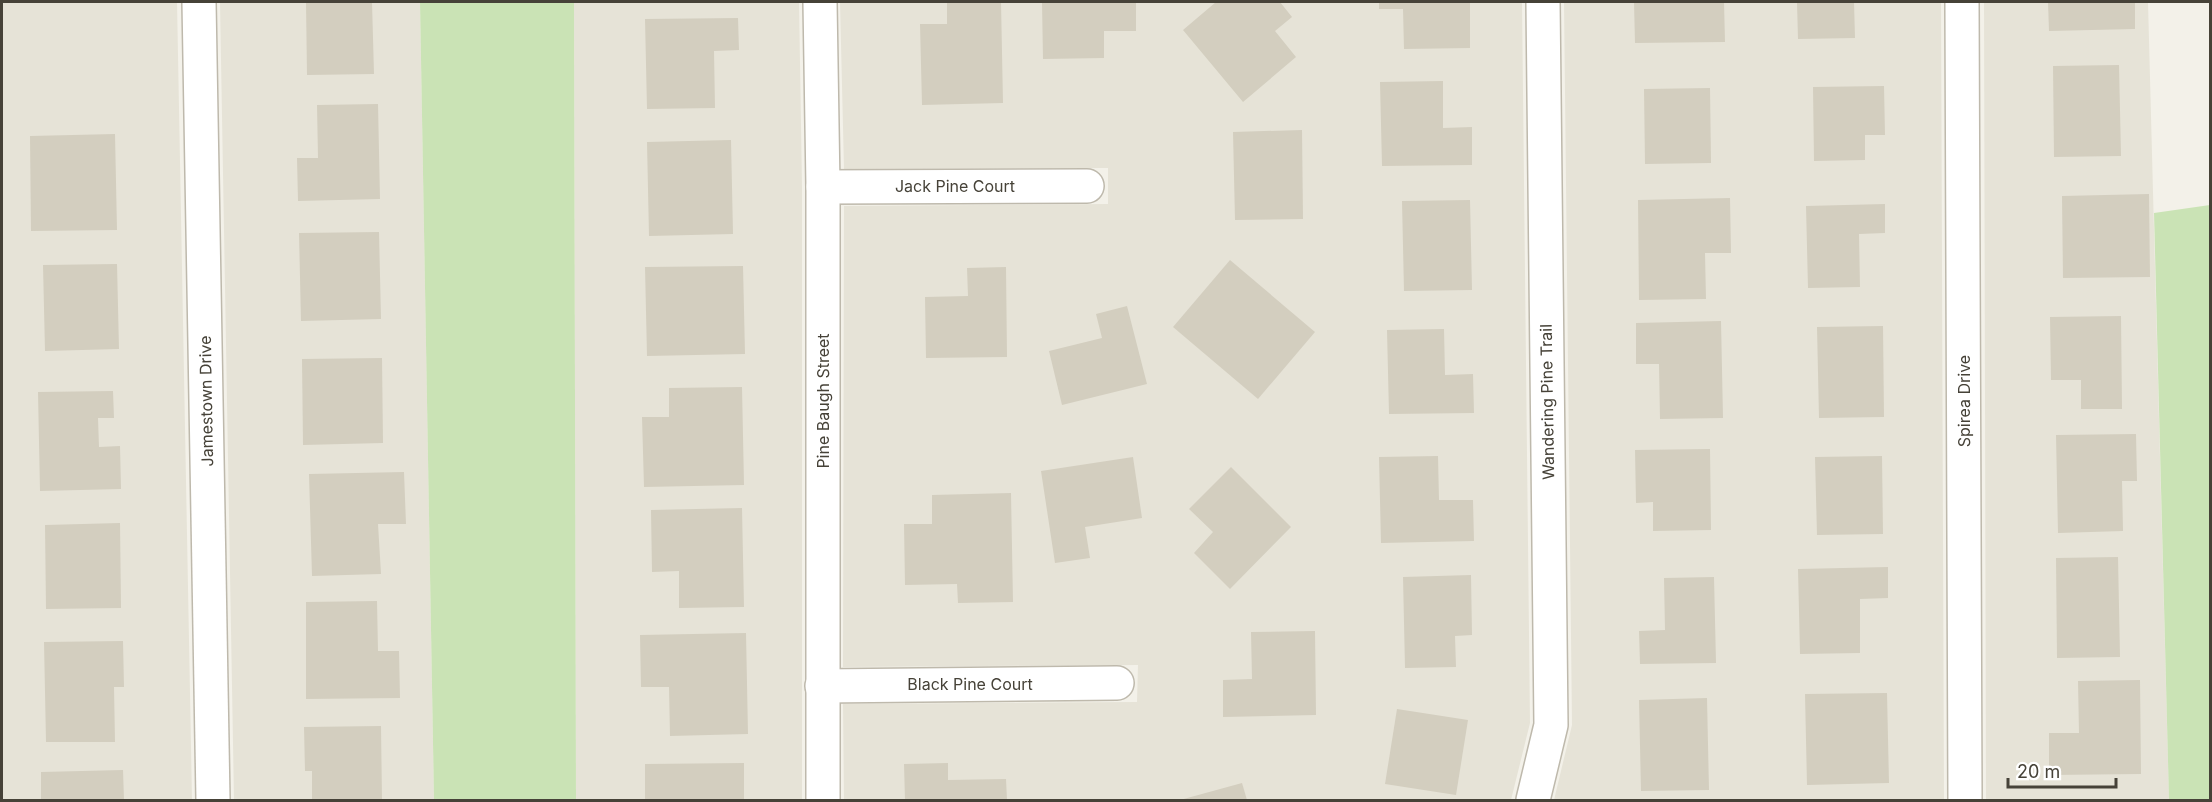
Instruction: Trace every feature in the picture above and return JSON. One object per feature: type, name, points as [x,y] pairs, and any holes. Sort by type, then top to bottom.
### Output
[{"type":"street","name":"Jamestown Drive","points":[[199,2],[213,801]]},
{"type":"street","name":"Pine Baugh Street","points":[[820,2],[824,187],[823,801]]},
{"type":"street","name":"Wandering Pine Trail","points":[[1533,801],[1551,725],[1543,2]]},
{"type":"street","name":"Spirea Drive","points":[[1962,2],[1965,801]]},
{"type":"street","name":"Jack Pine Court","points":[[824,187],[1087,186]]},
{"type":"street","name":"Black Pine Court","points":[[822,686],[1117,683]]},
{"type":"shaded area","points":[[2,2],[177,2],[192,800],[2,800]]},
{"type":"shaded area","points":[[220,2],[420,2],[434,800],[234,800]]},
{"type":"shaded area","points":[[574,2],[799,2],[802,187],[802,800],[576,800]]},
{"type":"shaded area","points":[[840,2],[1522,2],[1530,723],[1511,800],[844,800],[843,704],[1137,702],[1138,665],[843,667],[844,206],[1108,204],[1108,168],[844,169]]},
{"type":"shaded area","points":[[1564,2],[1941,2],[1944,800],[1554,800],[1572,725]]},
{"type":"shaded area","points":[[1984,2],[2148,2],[2169,800],[1986,800]]},
{"type":"green space","points":[[420,2],[574,2],[576,800],[434,800]]},
{"type":"green space","points":[[2210,205],[2210,800],[2169,800],[2154,213]]},
{"type":"building","points":[[306,2],[372,2],[374,74],[307,75]]},
{"type":"building","points":[[947,2],[1001,2],[1003,103],[922,105],[920,24],[947,24]]},
{"type":"building","points":[[1042,2],[1136,2],[1136,31],[1104,31],[1104,58],[1043,59]]},
{"type":"building","points":[[1216,2],[1280,2],[1292,17],[1275,31],[1296,57],[1243,102],[1183,30]]},
{"type":"building","points":[[1379,2],[1470,2],[1470,48],[1404,49],[1403,9],[1379,9]]},
{"type":"building","points":[[1634,2],[1724,2],[1725,42],[1635,43]]},
{"type":"building","points":[[1797,2],[1854,2],[1855,38],[1798,39]]},
{"type":"building","points":[[2048,2],[2135,2],[2135,29],[2049,31]]},
{"type":"building","points":[[738,18],[739,50],[714,51],[715,108],[647,109],[645,19]]},
{"type":"building","points":[[2119,65],[2121,156],[2054,157],[2053,66]]},
{"type":"building","points":[[1443,81],[1443,128],[1472,127],[1472,165],[1382,166],[1380,82]]},
{"type":"building","points":[[1884,86],[1885,135],[1865,135],[1865,160],[1814,161],[1813,87]]},
{"type":"building","points":[[1710,88],[1711,163],[1645,164],[1644,89]]},
{"type":"building","points":[[378,104],[380,199],[298,201],[297,158],[318,158],[317,105]]},
{"type":"building","points":[[1302,130],[1303,219],[1235,220],[1233,132]]},
{"type":"building","points":[[115,134],[117,230],[31,231],[30,136]]},
{"type":"building","points":[[731,140],[733,234],[649,236],[647,142]]},
{"type":"building","points":[[2149,194],[2150,277],[2063,278],[2062,196]]},
{"type":"building","points":[[1730,198],[1731,253],[1705,253],[1706,299],[1639,300],[1638,200]]},
{"type":"building","points":[[1470,200],[1472,290],[1404,291],[1402,201]]},
{"type":"building","points":[[1885,204],[1885,233],[1859,234],[1860,287],[1808,288],[1806,206]]},
{"type":"building","points":[[379,232],[381,319],[301,321],[299,233]]},
{"type":"building","points":[[1230,260],[1315,332],[1258,399],[1173,327]]},
{"type":"building","points":[[117,264],[119,349],[45,351],[43,265]]},
{"type":"building","points":[[743,266],[745,354],[647,356],[645,267]]},
{"type":"building","points":[[1006,267],[1007,357],[926,358],[925,297],[968,296],[967,268]]},
{"type":"building","points":[[1127,306],[1147,384],[1062,405],[1049,351],[1102,338],[1096,314]]},
{"type":"building","points":[[2121,316],[2122,409],[2081,409],[2081,380],[2051,380],[2050,317]]},
{"type":"building","points":[[1721,321],[1723,418],[1660,419],[1659,364],[1636,364],[1636,323]]},
{"type":"building","points":[[1883,326],[1884,417],[1819,418],[1817,327]]},
{"type":"building","points":[[1444,329],[1445,375],[1473,374],[1474,413],[1389,414],[1387,330]]},
{"type":"building","points":[[382,358],[383,443],[303,445],[302,359]]},
{"type":"building","points":[[742,387],[744,485],[644,487],[642,417],[669,417],[669,388]]},
{"type":"building","points":[[113,391],[114,418],[98,418],[99,447],[120,446],[121,489],[40,491],[38,392]]},
{"type":"building","points":[[2136,434],[2137,481],[2122,481],[2123,531],[2058,533],[2056,435]]},
{"type":"building","points":[[1710,449],[1711,530],[1653,531],[1653,502],[1636,503],[1635,450]]},
{"type":"building","points":[[1438,456],[1439,500],[1473,500],[1474,541],[1381,543],[1379,457]]},
{"type":"building","points":[[1882,456],[1883,534],[1817,535],[1815,457]]},
{"type":"building","points":[[1133,457],[1142,518],[1085,527],[1090,558],[1055,563],[1041,471]]},
{"type":"building","points":[[1231,467],[1291,527],[1230,589],[1194,553],[1213,532],[1189,509]]},
{"type":"building","points":[[404,472],[406,524],[378,524],[381,574],[312,576],[309,474]]},
{"type":"building","points":[[1011,493],[1013,602],[958,603],[957,584],[905,585],[904,524],[932,524],[932,495]]},
{"type":"building","points":[[742,508],[744,607],[679,608],[679,571],[652,572],[651,510]]},
{"type":"building","points":[[120,523],[121,608],[46,609],[45,525]]},
{"type":"building","points":[[2118,557],[2120,657],[2057,658],[2056,558]]},
{"type":"building","points":[[1888,567],[1888,598],[1860,599],[1860,653],[1800,654],[1798,569]]},
{"type":"building","points":[[1471,575],[1472,635],[1455,636],[1456,667],[1405,668],[1403,577]]},
{"type":"building","points":[[1714,577],[1716,663],[1640,664],[1639,631],[1665,630],[1664,578]]},
{"type":"building","points":[[377,601],[378,651],[399,651],[400,698],[306,699],[306,602]]},
{"type":"building","points":[[1315,631],[1316,715],[1223,717],[1223,680],[1252,679],[1251,632]]},
{"type":"building","points":[[746,633],[748,734],[670,736],[669,687],[641,687],[640,635]]},
{"type":"building","points":[[123,641],[124,687],[114,687],[115,742],[46,742],[44,642]]},
{"type":"building","points":[[2140,680],[2141,774],[2049,775],[2049,733],[2079,733],[2078,681]]},
{"type":"building","points":[[1887,693],[1889,783],[1807,785],[1805,694]]},
{"type":"building","points":[[1707,698],[1709,790],[1641,791],[1639,700]]},
{"type":"building","points":[[1397,709],[1468,720],[1456,795],[1385,784]]},
{"type":"building","points":[[381,726],[382,800],[312,800],[312,771],[305,771],[304,727]]},
{"type":"building","points":[[744,763],[744,800],[645,800],[645,764]]},
{"type":"building","points":[[948,763],[948,780],[1006,779],[1007,800],[905,800],[904,764]]},
{"type":"building","points":[[123,770],[124,800],[41,800],[41,772]]},
{"type":"building","points":[[1242,783],[1247,800],[1180,800]]}]
